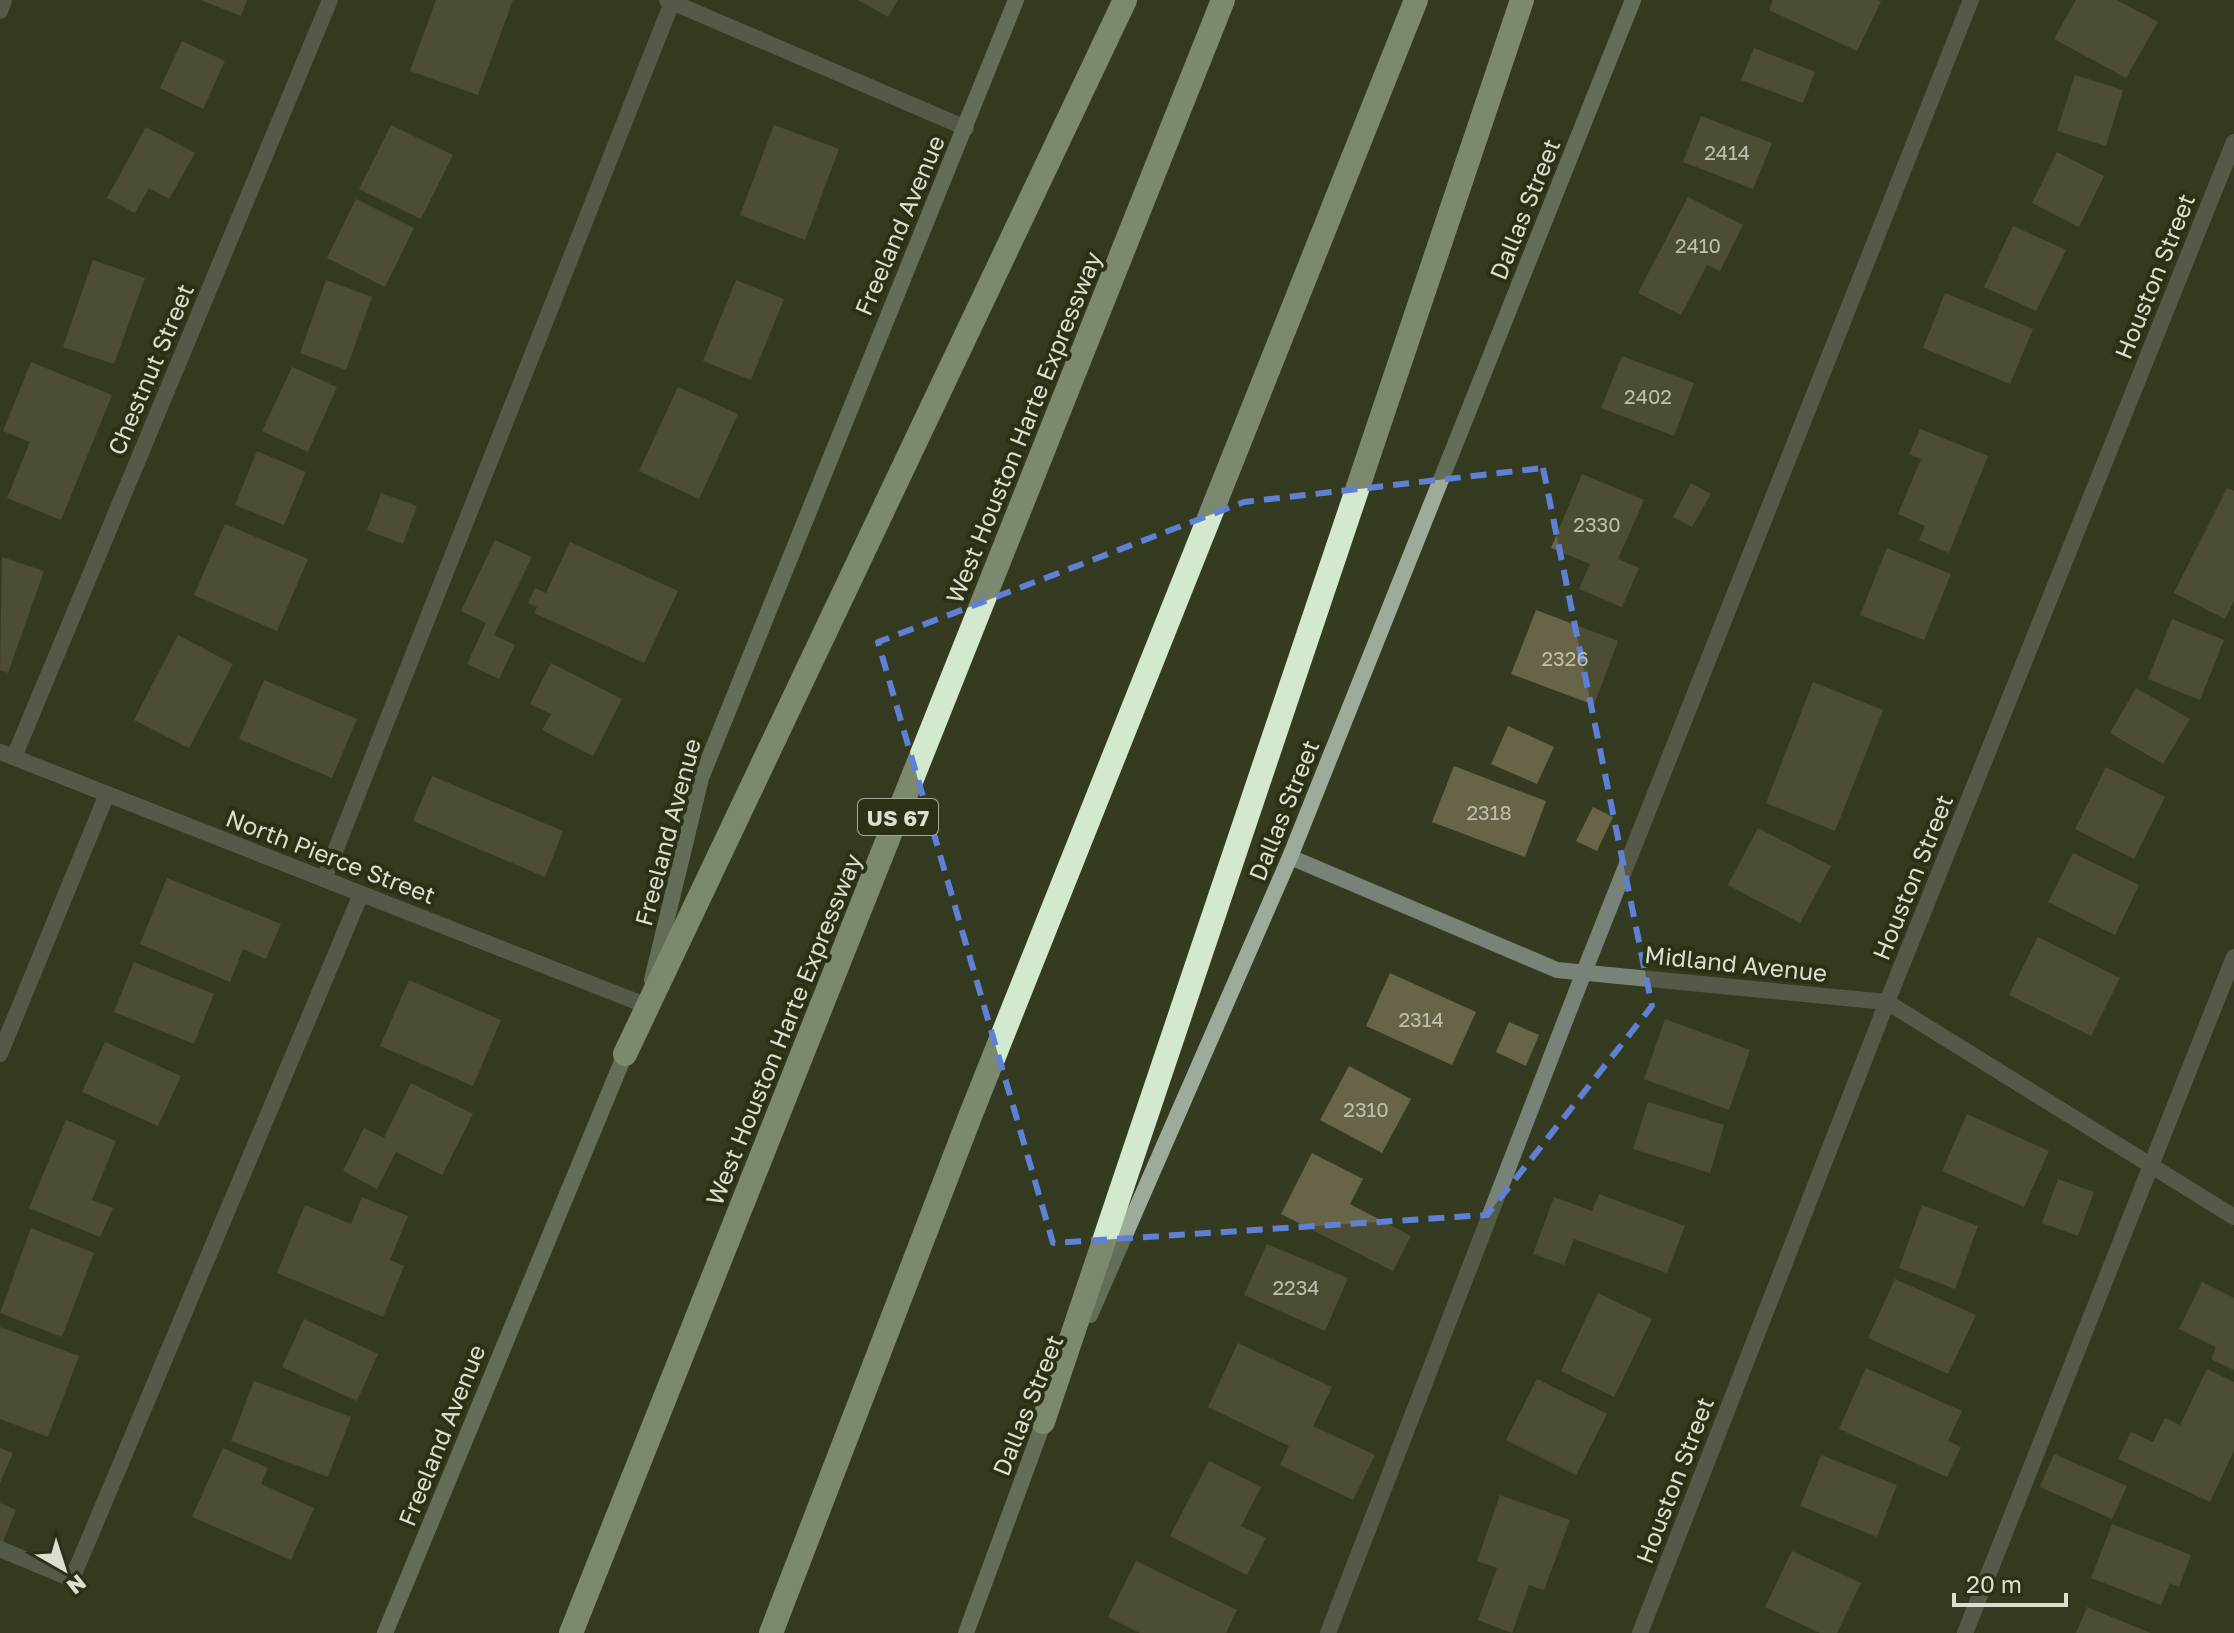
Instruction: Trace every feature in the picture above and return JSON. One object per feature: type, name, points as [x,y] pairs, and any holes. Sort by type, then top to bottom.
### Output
[{"type":"highway","points":[[625,1054],[1125,0]]},
{"type":"highway","name":"West Houston Harte Expressway","points":[[571,1633],[1223,0]]},
{"type":"highway","points":[[771,1633],[977,1099],[1416,0]]},
{"type":"highway","points":[[1043,1422],[1522,0]]},
{"type":"main road","name":"Freeland Avenue","points":[[385,1633],[645,1005],[701,778],[1016,0]]},
{"type":"main road","name":"Dallas Street","points":[[966,1633],[1043,1422],[1290,857],[1633,0]]},
{"type":"street","points":[[0,11],[4,0]]},
{"type":"street","name":"Chestnut Street","points":[[7,755],[330,0]]},
{"type":"street","points":[[1328,1633],[1584,972],[1971,0]]},
{"type":"street","points":[[324,879],[671,1],[966,128]]},
{"type":"street","name":"Houston Street","points":[[1640,1633],[1887,1002],[2234,142]]},
{"type":"street","name":"North Pierce Street","points":[[7,755],[645,1005]]},
{"type":"street","points":[[0,1054],[107,794]]},
{"type":"street","name":"Midland Avenue","points":[[1290,857],[1557,970],[1887,1002],[2234,1217]]},
{"type":"street","points":[[0,1549],[72,1579],[361,894]]},
{"type":"street","points":[[1965,1633],[2234,957]]},
{"type":"highlighted area","points":[[1543,468],[1652,1006],[1487,1215],[1053,1243],[878,642],[1244,502]]},
{"type":"building","points":[[201,0],[247,0],[241,16]]},
{"type":"building","points":[[436,0],[513,0],[478,95],[410,71]]},
{"type":"building","points":[[858,0],[898,0],[888,17]]},
{"type":"building","points":[[1773,0],[1881,2],[1857,51],[1769,10]]},
{"type":"building","points":[[2076,0],[2117,0],[2158,22],[2126,78],[2054,39]]},
{"type":"building","points":[[182,41],[225,61],[203,109],[160,88]]},
{"type":"building","points":[[1754,48],[1815,72],[1803,103],[1741,80]]},
{"type":"building","points":[[2075,75],[2123,90],[2106,146],[2057,131]]},
{"type":"building","points":[[1701,116],[1772,143],[1753,189],[1683,162]]},
{"type":"building","points":[[391,125],[453,155],[421,219],[359,189]]},
{"type":"building","points":[[774,125],[839,149],[805,240],[740,215]]},
{"type":"building","points":[[146,127],[195,153],[169,199],[149,188],[135,213],[107,198]]},
{"type":"building","points":[[2057,152],[2104,176],[2079,227],[2032,203]]},
{"type":"building","points":[[1688,197],[1743,225],[1720,271],[1707,265],[1681,315],[1638,293]]},
{"type":"building","points":[[356,199],[414,228],[385,287],[327,258]]},
{"type":"building","points":[[2013,226],[2066,250],[2036,311],[1984,287]]},
{"type":"building","points":[[93,260],[145,278],[114,364],[63,347]]},
{"type":"building","points":[[326,280],[372,297],[346,370],[300,353]]},
{"type":"building","points":[[736,280],[784,299],[751,380],[703,361]]},
{"type":"building","points":[[1945,293],[2033,329],[2010,384],[1923,348]]},
{"type":"building","points":[[1622,356],[1694,383],[1674,436],[1601,408]]},
{"type":"building","points":[[31,362],[112,395],[61,520],[7,498],[30,442],[3,431]]},
{"type":"building","points":[[292,367],[337,387],[308,452],[262,431]]},
{"type":"building","points":[[678,387],[738,414],[699,499],[639,471]]},
{"type":"building","points":[[1920,429],[1988,456],[1949,553],[1919,540],[1925,526],[1898,514],[1921,459],[1909,454]]},
{"type":"building","points":[[257,451],[306,472],[284,525],[235,505]]},
{"type":"building","points":[[1582,474],[1644,500],[1618,559],[1639,568],[1622,607],[1579,589],[1590,564],[1551,548]]},
{"type":"building","points":[[1691,483],[1711,494],[1692,527],[1673,517]]},
{"type":"building","points":[[2227,488],[2234,491],[2234,601],[2225,619],[2174,593]]},
{"type":"building","points":[[381,493],[417,506],[403,544],[367,530]]},
{"type":"building","points":[[225,524],[308,559],[277,631],[194,595]]},
{"type":"building","points":[[495,540],[532,557],[494,635],[515,645],[499,679],[467,664],[486,623],[461,611]]},
{"type":"building","points":[[570,542],[678,591],[644,663],[534,613],[537,607],[528,603],[535,588],[546,593]]},
{"type":"building","points":[[1887,548],[1951,574],[1924,640],[1860,615]]},
{"type":"building","points":[[2,557],[44,571],[8,673],[0,670]]},
{"type":"building","points":[[1536,610],[1618,641],[1594,705],[1511,674]]},
{"type":"building","points":[[2172,619],[2224,640],[2200,700],[2148,679]]},
{"type":"building","points":[[178,635],[233,664],[189,748],[134,720]]},
{"type":"building","points":[[551,663],[622,699],[593,756],[542,730],[551,714],[530,704]]},
{"type":"building","points":[[264,680],[357,719],[332,778],[239,739]]},
{"type":"building","points":[[1813,682],[1883,710],[1835,831],[1766,803]]},
{"type":"building","points":[[2136,688],[2190,719],[2163,764],[2110,733]]},
{"type":"building","points":[[1508,726],[1554,747],[1537,784],[1491,764]]},
{"type":"building","points":[[1454,766],[1546,801],[1525,857],[1432,822]]},
{"type":"building","points":[[2106,767],[2165,797],[2134,859],[2075,829]]},
{"type":"building","points":[[432,776],[563,831],[545,877],[413,821]]},
{"type":"building","points":[[1593,807],[1613,817],[1597,851],[1576,841]]},
{"type":"building","points":[[1758,828],[1831,866],[1800,923],[1728,885]]},
{"type":"building","points":[[2073,853],[2139,885],[2115,935],[2048,902]]},
{"type":"building","points":[[167,878],[281,924],[266,959],[243,949],[230,982],[140,944]]},
{"type":"building","points":[[2038,937],[2120,978],[2091,1036],[2009,995]]},
{"type":"building","points":[[134,962],[214,994],[194,1044],[114,1012]]},
{"type":"building","points":[[1390,973],[1476,1012],[1452,1065],[1366,1026]]},
{"type":"building","points":[[409,980],[501,1020],[473,1086],[380,1046]]},
{"type":"building","points":[[1665,1019],[1750,1050],[1729,1110],[1644,1079]]},
{"type":"building","points":[[1509,1022],[1539,1035],[1526,1066],[1496,1052]]},
{"type":"building","points":[[105,1042],[181,1076],[158,1126],[82,1092]]},
{"type":"building","points":[[1349,1066],[1411,1099],[1382,1153],[1320,1120]]},
{"type":"building","points":[[411,1083],[473,1114],[442,1175],[396,1152],[377,1189],[343,1171],[364,1128],[384,1138]]},
{"type":"building","points":[[1648,1102],[1724,1125],[1710,1173],[1633,1149]]},
{"type":"building","points":[[1967,1114],[2049,1151],[2024,1207],[1942,1171]]},
{"type":"building","points":[[66,1120],[116,1141],[92,1200],[113,1208],[100,1237],[29,1208]]},
{"type":"building","points":[[1312,1153],[1363,1179],[1350,1204],[1411,1236],[1393,1271],[1281,1214]]},
{"type":"building","points":[[2058,1179],[2094,1192],[2078,1236],[2042,1223]]},
{"type":"building","points":[[1599,1194],[1685,1226],[1667,1273],[1574,1239],[1564,1265],[1533,1254],[1554,1197],[1592,1211]]},
{"type":"building","points":[[362,1197],[408,1216],[390,1260],[404,1266],[383,1317],[277,1273],[305,1205],[351,1224]]},
{"type":"building","points":[[1922,1205],[1978,1226],[1955,1289],[1899,1268]]},
{"type":"building","points":[[31,1228],[94,1253],[62,1337],[0,1313]]},
{"type":"building","points":[[1267,1244],[1348,1278],[1325,1331],[1244,1295]]},
{"type":"building","points":[[1895,1279],[1976,1315],[1948,1374],[1868,1338]]},
{"type":"building","points":[[2202,1282],[2234,1298],[2234,1370],[2211,1359],[2216,1347],[2179,1329]]},
{"type":"building","points":[[1598,1293],[1652,1319],[1614,1397],[1561,1371]]},
{"type":"building","points":[[304,1319],[378,1354],[357,1401],[282,1367]]},
{"type":"building","points":[[0,1327],[79,1356],[48,1437],[0,1419]]},
{"type":"building","points":[[1238,1343],[1332,1387],[1313,1426],[1375,1455],[1353,1500],[1280,1465],[1289,1446],[1208,1407]]},
{"type":"building","points":[[1866,1368],[1962,1411],[1948,1441],[1961,1447],[1947,1477],[1839,1429]]},
{"type":"building","points":[[2207,1369],[2234,1382],[2234,1451],[2210,1502],[2118,1459],[2131,1432],[2153,1442],[2165,1418],[2180,1425]]},
{"type":"building","points":[[1537,1379],[1607,1414],[1576,1475],[1506,1440]]},
{"type":"building","points":[[254,1381],[351,1417],[328,1477],[231,1441]]},
{"type":"building","points":[[0,1448],[13,1453],[0,1483]]},
{"type":"building","points":[[223,1448],[268,1468],[261,1484],[314,1508],[291,1560],[192,1517]]},
{"type":"building","points":[[2054,1454],[2127,1486],[2112,1519],[2040,1487]]},
{"type":"building","points":[[1821,1455],[1897,1485],[1877,1537],[1800,1506]]},
{"type":"building","points":[[1209,1461],[1261,1487],[1241,1526],[1266,1538],[1247,1575],[1170,1536]]},
{"type":"building","points":[[1500,1495],[1570,1520],[1544,1590],[1529,1585],[1512,1633],[1478,1620],[1497,1568],[1477,1561]]},
{"type":"building","points":[[0,1503],[16,1510],[0,1549]]},
{"type":"building","points":[[2112,1524],[2191,1555],[2179,1587],[2170,1583],[2161,1605],[2091,1578]]},
{"type":"building","points":[[1792,1551],[1861,1583],[1837,1633],[1820,1633],[1765,1607]]},
{"type":"building","points":[[1136,1561],[1237,1610],[1226,1633],[1140,1633],[1108,1617]]},
{"type":"building","points":[[2087,1607],[2151,1633],[2076,1633]]}]
